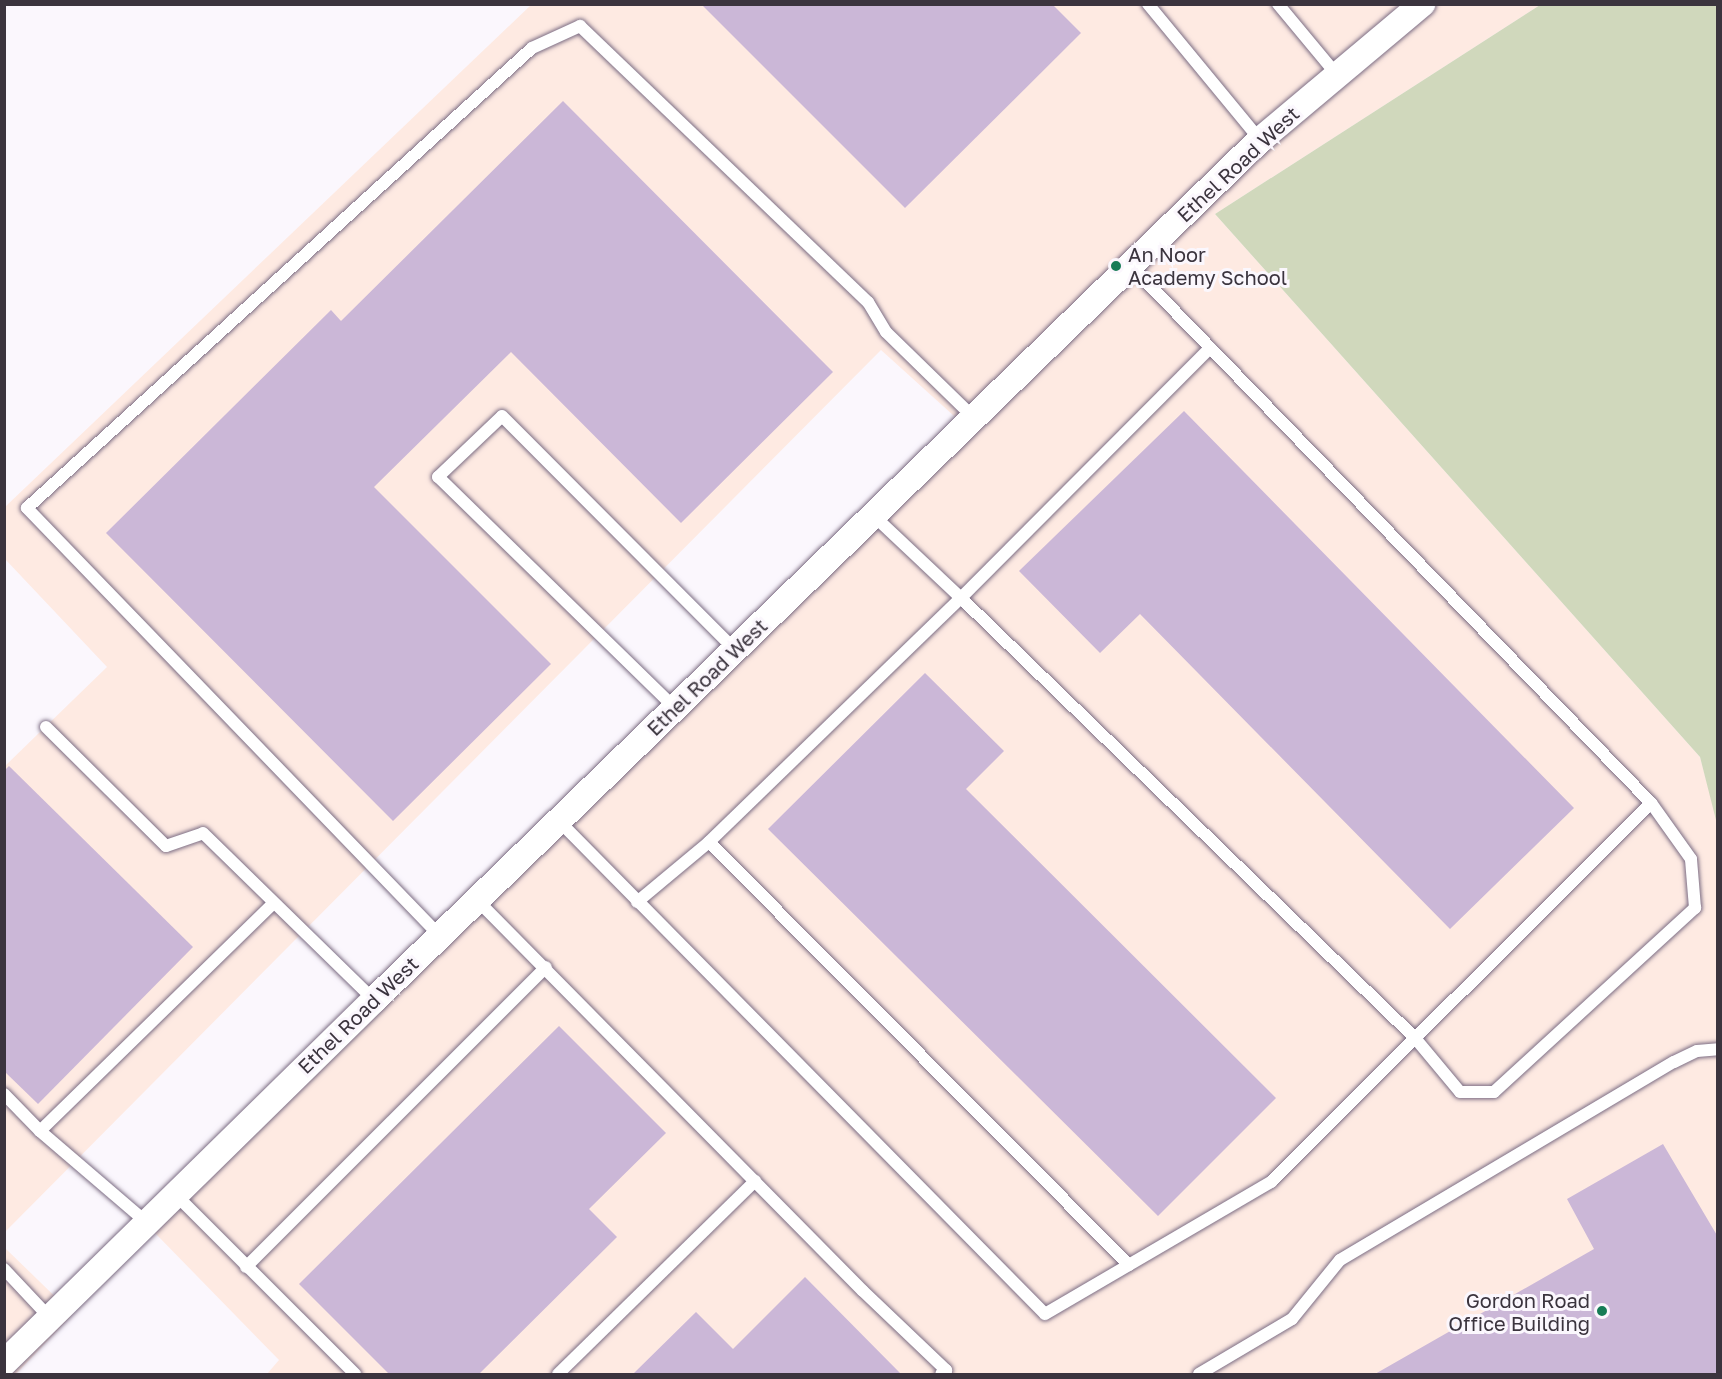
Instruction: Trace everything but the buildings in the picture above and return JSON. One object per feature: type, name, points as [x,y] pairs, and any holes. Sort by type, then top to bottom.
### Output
[{"type":"street","name":"Ethel Road West","points":[[4,1363],[146,1222],[1260,140],[1422,4]]},
{"type":"lane","points":[[1148,4],[1260,140]]},
{"type":"lane","points":[[1278,4],[1337,75]]},
{"type":"lane","points":[[440,936],[27,508],[532,48],[580,26],[868,302],[886,332],[974,418]]},
{"type":"lane","points":[[873,515],[1415,1038],[1460,1092],[1494,1092],[1695,908],[1691,859],[1650,803],[1131,266]]},
{"type":"lane","points":[[637,902],[709,842],[961,598],[1210,348]]},
{"type":"lane","points":[[675,708],[438,477],[502,416],[735,650]]},
{"type":"lane","points":[[46,727],[166,846],[203,833],[273,904],[374,1000]]},
{"type":"lane","points":[[559,821],[1046,1314],[1271,1182],[1650,803]]},
{"type":"lane","points":[[709,842],[1129,1265]]},
{"type":"lane","points":[[477,900],[546,967],[863,1291],[946,1370],[941,1374]]},
{"type":"lane","points":[[40,1131],[273,904]]},
{"type":"lane","points":[[246,1267],[546,967]]},
{"type":"lane","points":[[1199,1374],[1292,1319],[1340,1260],[1674,1062],[1697,1051],[1718,1049]]},
{"type":"lane","points":[[4,1094],[40,1131],[146,1222]]},
{"type":"lane","points":[[558,1374],[755,1181]]},
{"type":"lane","points":[[175,1194],[355,1374]]},
{"type":"lane","points":[[4,1269],[50,1318]]},
{"type":"shaded area","points":[[531,5],[1540,5],[1215,214],[1700,757],[1718,824],[1717,1374],[267,1374],[279,1360],[154,1232],[964,425],[881,350],[5,1232],[5,766],[107,667],[5,559],[5,507]]},
{"type":"shaded area","points":[[4,1247],[73,1314],[16,1374],[5,1374]]},
{"type":"green space","points":[[1540,5],[1717,5],[1717,824],[1700,757],[1215,214]]},
{"type":"place","name":"An Noor Academy School","points":[[1116,266]]},
{"type":"place","name":"Gordon Road Office Building","points":[[1602,1311]]}]
